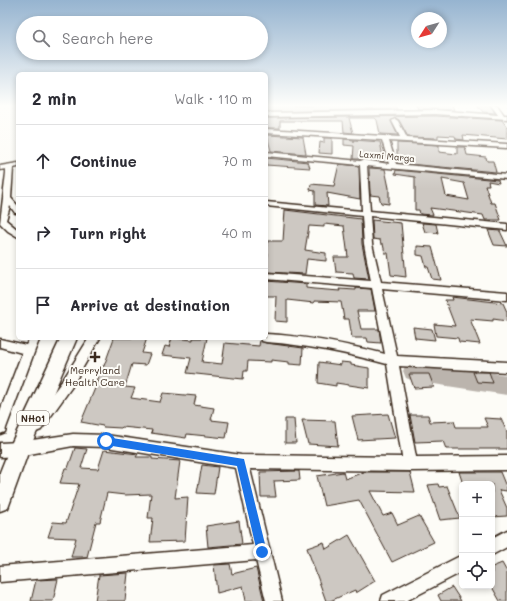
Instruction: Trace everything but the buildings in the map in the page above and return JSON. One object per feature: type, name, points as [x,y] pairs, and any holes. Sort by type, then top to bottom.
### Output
[{"type":"highway","name":"NH01","points":[[0,500],[19,449],[68,340]]},
{"type":"street","points":[[296,133],[507,146]]},
{"type":"street","points":[[401,133],[404,139]]},
{"type":"street","points":[[430,141],[440,139],[470,138],[507,142]]},
{"type":"street","points":[[385,139],[393,165]]},
{"type":"street","name":"Laxmi Marga","points":[[268,154],[363,162],[507,177]]},
{"type":"street","points":[[363,162],[367,235],[392,361],[410,464]]},
{"type":"street","points":[[0,168],[16,165]]},
{"type":"street","points":[[9,166],[9,200],[1,220],[16,233]]},
{"type":"street","points":[[10,183],[16,178]]},
{"type":"street","points":[[10,183],[16,192]]},
{"type":"street","points":[[9,200],[16,209]]},
{"type":"street","points":[[268,204],[507,227]]},
{"type":"street","points":[[268,276],[507,296]]},
{"type":"street","points":[[268,338],[306,341],[347,349],[392,361],[507,367]]},
{"type":"street","points":[[0,428],[34,340]]},
{"type":"street","points":[[19,449],[67,384],[94,340]]},
{"type":"street","points":[[0,342],[29,350]]},
{"type":"street","points":[[0,450],[19,449],[73,440],[106,441],[241,462],[410,464],[507,463]]},
{"type":"street","points":[[241,462],[274,601]]},
{"type":"street","points":[[495,545],[507,538]]},
{"type":"street","points":[[0,574],[262,552]]},
{"type":"street","points":[[389,601],[459,565]]},
{"type":"waterway","points":[[414,371],[507,385]]},
{"type":"place","name":"Merryland Health Care","points":[[95,357]]},
{"type":"route","points":[[106,441],[241,462],[262,552]]}]
